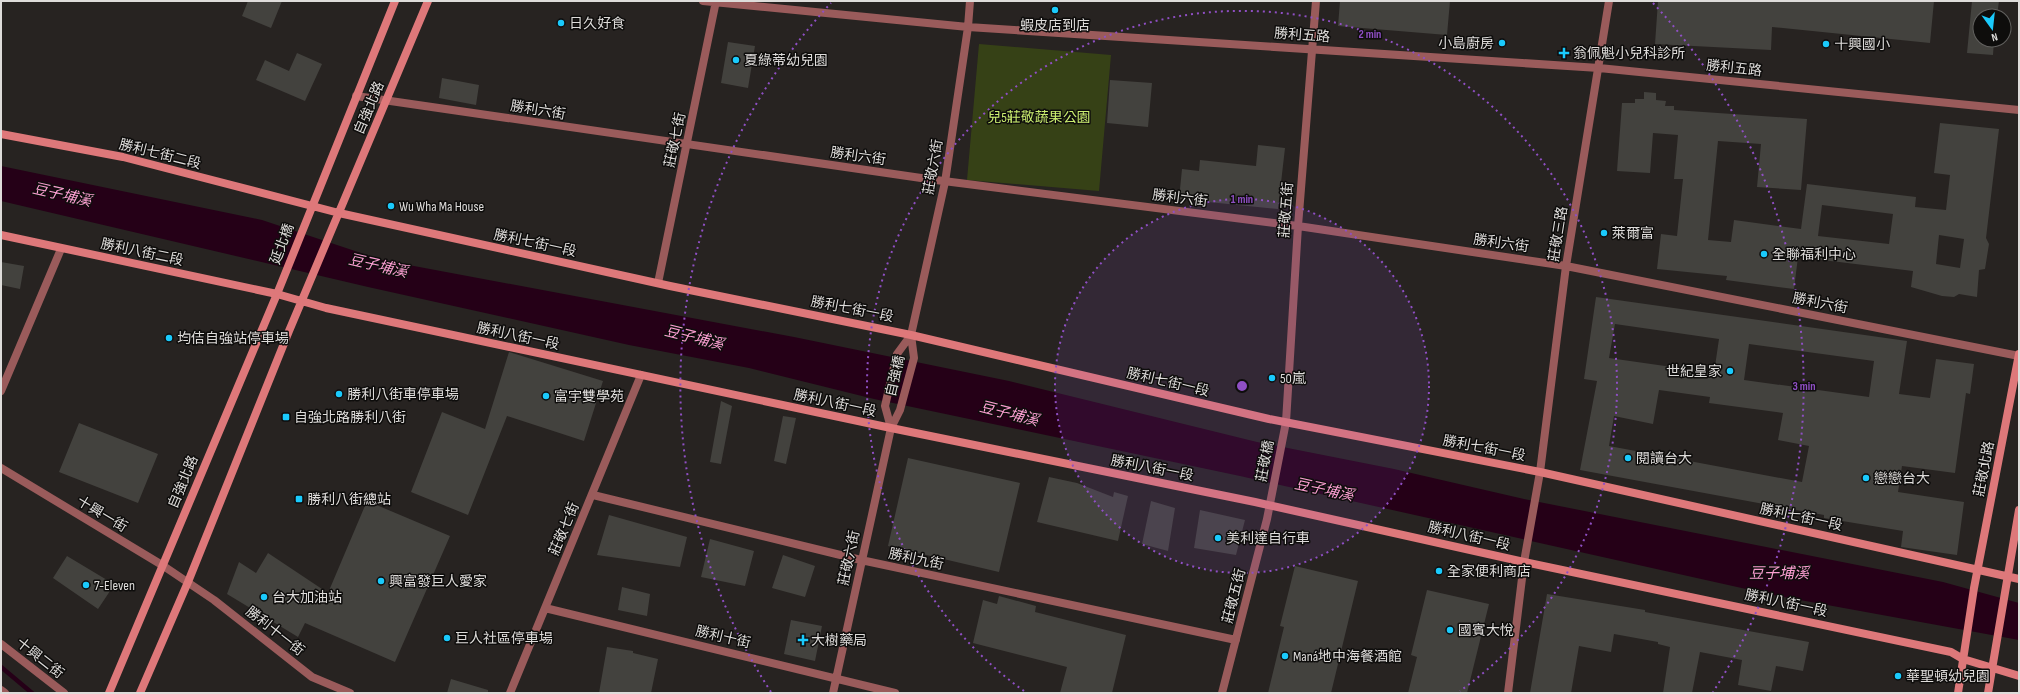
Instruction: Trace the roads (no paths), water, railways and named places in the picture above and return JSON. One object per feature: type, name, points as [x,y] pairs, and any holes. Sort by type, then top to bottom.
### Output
[{"type":"street","name":"自強北路","points":[[307,217],[395,1]]},
{"type":"street","name":"自強北路","points":[[301,302],[428,1]]},
{"type":"street","name":"勝利五路","points":[[703,1],[968,27],[1312,48],[1599,68],[2019,110]]},
{"type":"street","name":"莊敬六街","points":[[911,334],[945,182],[968,27],[970,1]]},
{"type":"street","name":"莊敬五街","points":[[1286,422],[1298,226],[1316,1]]},
{"type":"street","name":"莊敬三路","points":[[1524,562],[1540,472],[1566,266],[1609,1]]},
{"type":"street","name":"莊敬七街","points":[[658,283],[688,145],[716,2]]},
{"type":"street","name":"勝利六街","points":[[356,96],[945,182],[1298,226],[1566,266],[2019,355]]},
{"type":"street","name":"勝利七街二段","points":[[1,134],[123,157],[311,206]]},
{"type":"street","name":"勝利七街一段","points":[[311,206],[658,283],[911,334],[1286,422],[1540,472],[2019,579]]},
{"type":"street","name":"延北橋","points":[[282,281],[307,217]]},
{"type":"street","name":"勝利八街二段","points":[[1,235],[60,249],[277,294]]},
{"type":"street","points":[[1,391],[60,249]]},
{"type":"street","name":"自強北路","points":[[109,693],[282,281]]},
{"type":"street","name":"勝利八街一段","points":[[277,294],[301,302],[641,375],[891,428],[1270,505],[1524,562],[1951,652],[1963,659],[2019,676]]},
{"type":"street","points":[[140,693],[188,582],[301,302]]},
{"type":"street","name":"自強橋","points":[[891,428],[885,406],[897,354],[911,334]]},
{"type":"street","name":"自強橋","points":[[891,428],[900,410],[914,358],[911,334]]},
{"type":"street","name":"莊敬北路","points":[[1963,659],[1974,588],[2019,355]]},
{"type":"street","name":"莊敬七街","points":[[510,693],[593,495],[641,375]]},
{"type":"street","name":"莊敬橋","points":[[1270,505],[1286,422]]},
{"type":"street","name":"莊敬六街","points":[[833,693],[891,428]]},
{"type":"street","name":"十興一街","points":[[1,468],[188,582]]},
{"type":"street","name":"勝利九街","points":[[593,495],[861,560],[1236,640]]},
{"type":"street","name":"莊敬五街","points":[[1222,693],[1270,505]]},
{"type":"street","points":[[1988,693],[2003,595],[2019,510]]},
{"type":"street","points":[[1508,693],[1524,562]]},
{"type":"street","name":"勝利十一街","points":[[188,582],[214,600],[312,676],[350,693]]},
{"type":"street","name":"勝利十街","points":[[545,608],[895,693]]},
{"type":"street","name":"十興二街","points":[[1,644],[64,693]]},
{"type":"street","points":[[1958,693],[1963,659]]},
{"type":"street","points":[[1,690],[5,693]]},
{"type":"water","name":"豆子埔溪","points":[[1,166],[262,220],[382,260],[794,337],[1009,381],[1257,442],[1394,469],[1524,499],[1943,582],[2019,603],[2019,640],[1773,595],[1240,476],[874,399],[749,368],[629,345],[368,287],[1,201]]},
{"type":"waterway","points":[[1,667],[32,693]]},
{"type":"place","name":"蝦皮店到店","points":[[1055,10]]},
{"type":"place","name":"日久好食","points":[[561,23]]},
{"type":"place","name":"小島廚房","points":[[1502,43]]},
{"type":"place","name":"十興國小","points":[[1826,44]]},
{"type":"place","name":"翁佩魁小兒科診所","points":[[1564,53]]},
{"type":"place","name":"夏綠蒂幼兒園","points":[[736,60]]},
{"type":"place","name":"Wu Wha Ma House","points":[[391,206]]},
{"type":"place","name":"萊爾富","points":[[1604,233]]},
{"type":"place","name":"全聯福利中心","points":[[1764,254]]},
{"type":"place","name":"均佶自強站停車場","points":[[169,338]]},
{"type":"place","name":"世紀皇家","points":[[1730,371]]},
{"type":"place","name":"50嵐","points":[[1272,378]]},
{"type":"place","name":"勝利八街車停車場","points":[[339,394]]},
{"type":"place","name":"富宇雙學苑","points":[[546,396]]},
{"type":"place","name":"自強北路勝利八街","points":[[286,417]]},
{"type":"place","name":"閱讀台大","points":[[1628,458]]},
{"type":"place","name":"戀戀台大","points":[[1866,478]]},
{"type":"place","name":"勝利八街總站","points":[[299,499]]},
{"type":"place","name":"美利達自行車","points":[[1218,538]]},
{"type":"place","name":"全家便利商店","points":[[1439,571]]},
{"type":"place","name":"興富發巨人愛家","points":[[381,581]]},
{"type":"place","name":"7-Eleven","points":[[86,585]]},
{"type":"place","name":"台大加油站","points":[[264,597]]},
{"type":"place","name":"國賓大悅","points":[[1450,630]]},
{"type":"place","name":"巨人社區停車場","points":[[447,638]]},
{"type":"place","name":"大樹藥局","points":[[803,640]]},
{"type":"place","name":"Maná地中海餐酒館","points":[[1285,656]]},
{"type":"place","name":"華聖頓幼兒園","points":[[1898,676]]},
{"type":"park label","name":"兒5莊敬蔬果公園","points":[[1039,117]]}]
